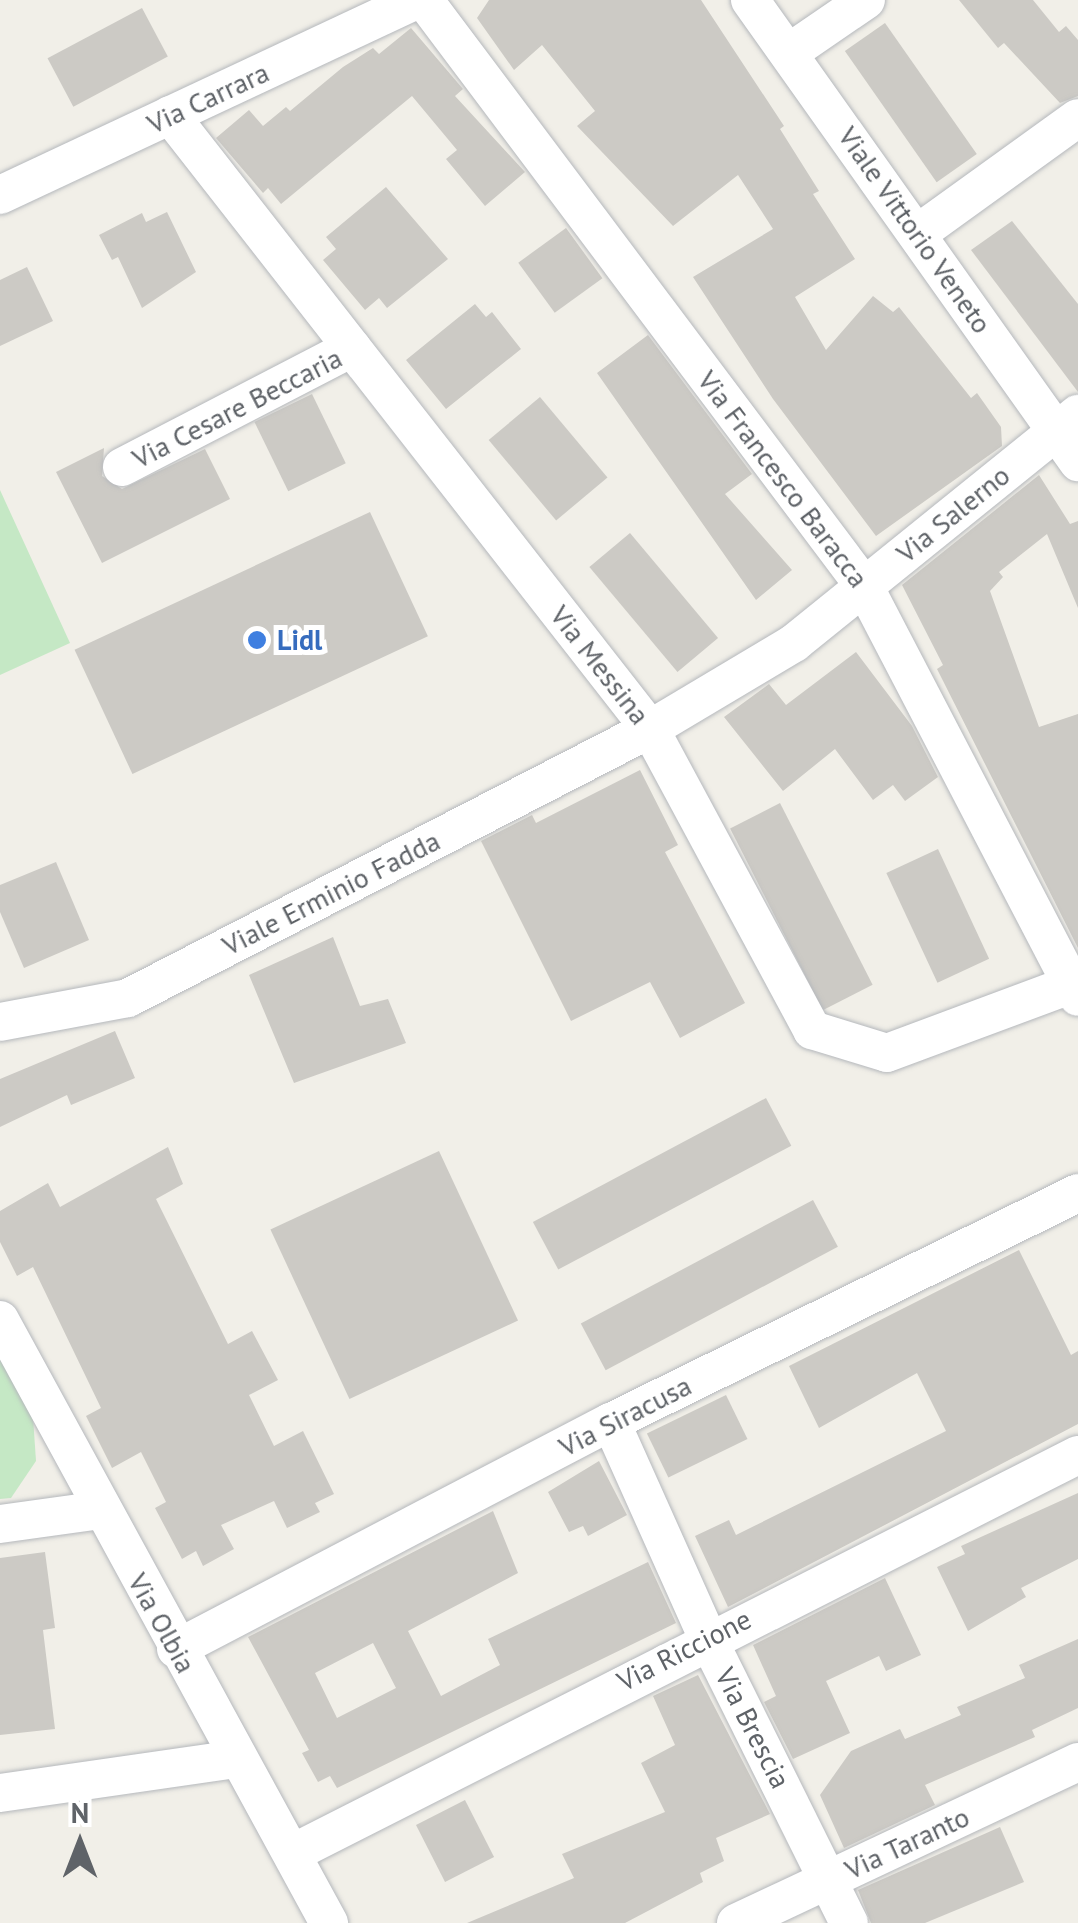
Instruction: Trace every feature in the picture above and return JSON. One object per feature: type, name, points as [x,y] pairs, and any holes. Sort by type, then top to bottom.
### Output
[{"type":"street","name":"Via Carrara","points":[[0,195],[416,0]]},
{"type":"street","name":"Via Francesco Baracca","points":[[424,0],[864,586],[1076,988]]},
{"type":"street","name":"Viale Vittorio Veneto","points":[[750,0],[917,234],[1067,423],[1078,462]]},
{"type":"street","points":[[790,52],[866,0]]},
{"type":"street","name":"Via Messina","points":[[170,116],[650,728],[812,1030],[886,1052],[1076,988]]},
{"type":"street","points":[[917,234],[1078,118]]},
{"type":"street","name":"Via Cesare Beccaria","points":[[122,467],[352,348]]},
{"type":"street","name":"Via Salerno","points":[[650,728],[794,642],[1067,423]]},
{"type":"street","name":"Viale Erminio Fadda","points":[[0,1022],[128,998],[650,728]]},
{"type":"street","name":"Via Siracusa","points":[[176,1649],[611,1422],[1078,1193]]},
{"type":"street","name":"Via Olbia","points":[[0,1320],[236,1759],[293,1853],[329,1923]]},
{"type":"street","name":"Via Brescia","points":[[611,1422],[707,1637],[850,1923]]},
{"type":"street","name":"Via Riccione","points":[[293,1853],[707,1637],[1078,1454]]},
{"type":"street","points":[[0,1524],[101,1510]]},
{"type":"street","points":[[0,1793],[236,1759]]},
{"type":"street","name":"Via Taranto","points":[[736,1923],[1078,1762]]},
{"type":"green space","points":[[0,490],[70,643],[0,675]]},
{"type":"green space","points":[[0,1353],[33,1417],[36,1461],[11,1498],[0,1499]]},
{"type":"building","points":[[489,0],[701,0],[784,126],[780,129],[819,191],[813,194],[855,259],[795,297],[826,350],[873,296],[893,312],[899,307],[971,398],[977,393],[1001,427],[1002,446],[876,536],[773,399],[693,277],[773,229],[738,175],[673,226],[577,126],[595,111],[542,45],[514,70],[477,18]]},
{"type":"building","points":[[959,0],[1033,0],[1059,32],[1066,26],[1078,40],[1078,96],[1060,103],[1004,43],[998,48]]},
{"type":"building","points":[[142,8],[168,57],[73,107],[48,58]]},
{"type":"building","points":[[885,23],[977,154],[937,182],[845,51]]},
{"type":"building","points":[[411,28],[463,89],[455,96],[525,172],[485,206],[446,159],[457,150],[412,96],[281,204],[268,188],[263,193],[216,138],[249,110],[263,126],[286,107],[290,111],[343,67],[373,48],[379,54]]},
{"type":"building","points":[[386,187],[448,259],[387,308],[379,298],[365,310],[323,260],[336,249],[326,237]]},
{"type":"building","points":[[167,212],[196,272],[142,308],[118,257],[112,260],[99,235],[142,213],[146,222]]},
{"type":"building","points":[[1012,221],[1078,304],[1078,392],[971,250]]},
{"type":"building","points":[[566,228],[602,278],[555,313],[518,263]]},
{"type":"building","points":[[27,267],[53,321],[0,346],[0,280]]},
{"type":"building","points":[[475,304],[486,317],[492,312],[521,349],[446,409],[406,360]]},
{"type":"building","points":[[648,335],[752,474],[725,494],[792,570],[756,600],[597,373]]},
{"type":"building","points":[[312,394],[346,463],[288,491],[254,422]]},
{"type":"building","points":[[540,397],[607,477],[556,521],[489,440]]},
{"type":"building","points":[[104,448],[102,476],[122,489],[205,449],[230,499],[102,563],[56,472]]},
{"type":"building","points":[[1039,475],[1070,524],[1078,521],[1078,608],[1047,534],[999,572],[1003,577],[990,591],[1039,727],[1078,714],[1078,948],[937,669],[943,665],[902,585]]},
{"type":"building","name":"Lidl","points":[[370,512],[428,636],[132,774],[75,650]]},
{"type":"building","points":[[630,533],[718,638],[677,672],[589,567]]},
{"type":"building","points":[[856,652],[912,726],[938,777],[905,801],[893,785],[873,800],[835,749],[783,791],[724,717],[769,684],[786,705]]},
{"type":"building","points":[[640,770],[678,845],[665,852],[745,1003],[680,1038],[650,982],[571,1021],[481,841],[532,815],[536,823]]},
{"type":"building","points":[[780,803],[873,985],[823,1010],[730,828]]},
{"type":"building","points":[[938,849],[989,959],[937,983],[886,873]]},
{"type":"building","points":[[56,862],[89,940],[24,968],[0,912],[0,885]]},
{"type":"building","points":[[333,937],[360,1006],[388,999],[406,1043],[294,1083],[249,975]]},
{"type":"building","points":[[115,1031],[135,1078],[71,1105],[67,1095],[0,1127],[0,1079]]},
{"type":"building","points":[[766,1098],[791,1146],[558,1270],[533,1222]]},
{"type":"building","points":[[168,1147],[183,1184],[156,1199],[228,1344],[252,1331],[278,1380],[249,1395],[274,1446],[303,1431],[334,1494],[315,1503],[320,1512],[287,1528],[274,1501],[221,1525],[234,1549],[203,1566],[196,1551],[182,1559],[155,1508],[166,1502],[141,1452],[112,1468],[86,1416],[101,1408],[33,1267],[17,1276],[0,1242],[0,1211],[48,1183],[60,1207]]},
{"type":"building","points":[[439,1151],[518,1320],[349,1399],[270,1230]]},
{"type":"building","points":[[813,1200],[838,1247],[606,1370],[581,1323]]},
{"type":"building","points":[[1019,1250],[1071,1355],[1078,1351],[1078,1424],[728,1607],[695,1536],[729,1520],[736,1535],[946,1431],[917,1373],[819,1428],[789,1366]]},
{"type":"building","points":[[726,1395],[747,1439],[668,1478],[647,1434]]},
{"type":"building","points":[[599,1461],[627,1515],[588,1536],[583,1526],[569,1532],[548,1492]]},
{"type":"building","points":[[1078,1493],[1078,1559],[1021,1588],[1026,1597],[968,1631],[937,1567],[965,1554],[961,1546]]},
{"type":"building","points":[[493,1511],[518,1573],[408,1631],[441,1696],[500,1665],[488,1639],[648,1562],[676,1623],[337,1788],[330,1776],[318,1782],[302,1753],[309,1750],[248,1637]],"holes":[[[373,1643],[396,1688],[337,1718],[315,1673]]]},
{"type":"building","points":[[45,1552],[55,1628],[43,1630],[55,1729],[0,1735],[0,1558]]},
{"type":"building","points":[[885,1578],[921,1655],[886,1671],[879,1656],[826,1681],[850,1733],[793,1759],[764,1702],[776,1696],[753,1645]]},
{"type":"building","points":[[1078,1639],[1078,1708],[1032,1730],[1035,1737],[925,1785],[935,1805],[844,1848],[820,1795],[851,1751],[900,1729],[905,1739],[961,1715],[957,1707],[1025,1678],[1019,1665]]},
{"type":"building","points":[[698,1675],[770,1814],[716,1838],[724,1861],[700,1873],[703,1882],[625,1923],[467,1923],[574,1878],[562,1854],[665,1812],[641,1763],[675,1745],[653,1696]]},
{"type":"building","points":[[465,1800],[494,1857],[445,1882],[416,1825]]},
{"type":"building","points":[[1000,1827],[1024,1882],[925,1923],[871,1923],[858,1890]]},
{"type":"place","name":"Lidl","points":[[257,640]]}]
